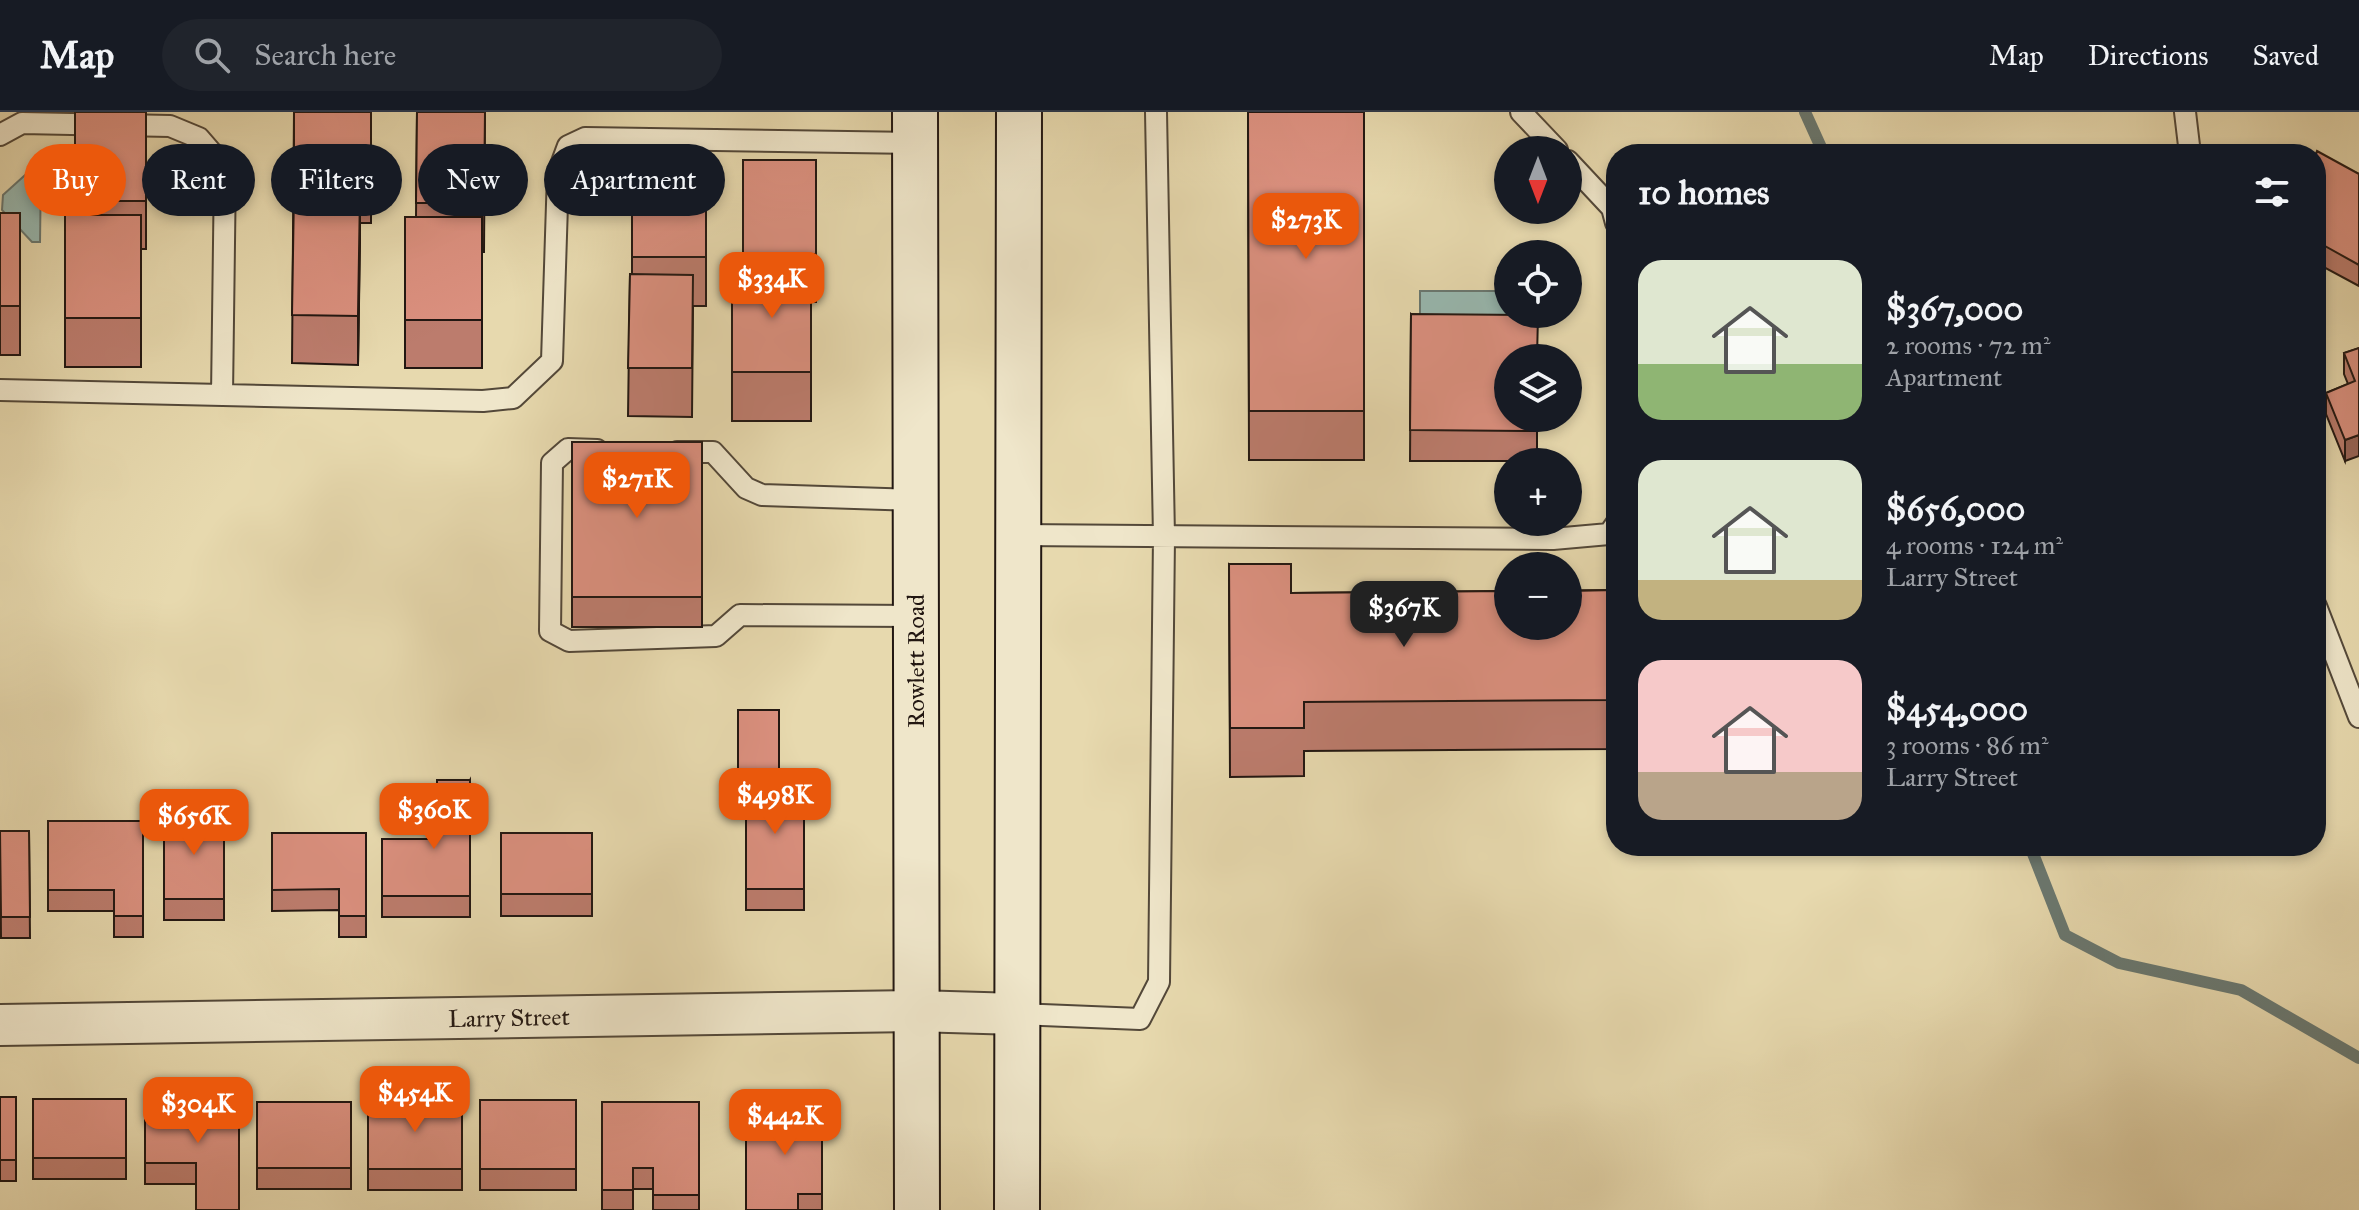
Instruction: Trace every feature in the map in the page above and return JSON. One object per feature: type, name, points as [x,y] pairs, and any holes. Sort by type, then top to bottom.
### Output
[{"type":"main road","points":[[1017,1210],[1019,112]]},
{"type":"main road","name":"Rowlett Road","points":[[916,128],[917,1210]]},
{"type":"street","name":"Larry Street","points":[[0,1025],[915,1011],[1018,1014]]},
{"type":"lane","points":[[1018,1014],[1140,1019],[1159,982],[1164,537],[1156,112]]},
{"type":"lane","points":[[1521,112],[1544,136]]},
{"type":"lane","points":[[2185,112],[2189,144]]},
{"type":"lane","points":[[0,135],[22,123],[170,126],[199,138],[225,168],[222,395]]},
{"type":"lane","points":[[0,390],[483,401],[513,398],[552,361],[558,173],[568,146],[585,138],[916,128]]},
{"type":"lane","points":[[1582,176],[1606,202]]},
{"type":"lane","points":[[611,450],[568,449],[552,463],[550,631],[569,641],[716,636],[740,615],[916,616]]},
{"type":"lane","points":[[655,451],[713,452],[746,488],[762,495],[916,500]]},
{"type":"lane","points":[[1020,535],[1553,539],[1606,534]]},
{"type":"lane","points":[[2326,632],[2359,717]]},
{"type":"water","points":[[24,176],[24,216],[40,216],[40,242],[32,242],[2,210],[3,195]]},
{"type":"water","points":[[1420,291],[1494,291],[1494,327],[1420,327]]},
{"type":"building","points":[[75,112],[146,112],[146,144],[142,144],[142,201],[126,201],[126,144],[75,144]]},
{"type":"building","points":[[294,112],[371,112],[371,144],[294,144]]},
{"type":"building","points":[[417,112],[485,112],[485,144],[418,144],[416,203]]},
{"type":"building","points":[[1248,112],[1364,112],[1364,411],[1249,411]]},
{"type":"building","points":[[2326,156],[2359,174],[2359,265],[2326,247]]},
{"type":"building","points":[[743,160],[816,160],[816,254],[743,254]]},
{"type":"building","points":[[0,213],[20,213],[20,306],[0,306]]},
{"type":"building","points":[[141,215],[141,318],[65,318],[65,216]]},
{"type":"building","points":[[294,216],[360,216],[358,316],[292,315]]},
{"type":"building","points":[[632,216],[706,216],[706,257],[632,257]]},
{"type":"building","points":[[405,217],[482,217],[482,320],[405,320]]},
{"type":"building","points":[[732,268],[811,268],[811,372],[732,372]]},
{"type":"building","points":[[630,274],[693,275],[692,368],[628,368]]},
{"type":"building","points":[[1411,314],[1494,315],[1494,328],[1538,328],[1537,344],[1494,344],[1494,431],[1410,430]]},
{"type":"building","points":[[2359,348],[2359,435],[2345,440],[2326,393],[2355,381],[2344,353]]},
{"type":"building","points":[[572,442],[702,442],[702,597],[572,597]]},
{"type":"building","points":[[1229,564],[1291,564],[1291,593],[1494,591],[1494,640],[1582,640],[1582,591],[1606,590],[1606,700],[1304,702],[1304,728],[1230,728]]},
{"type":"building","points":[[738,710],[779,710],[779,771],[738,771]]},
{"type":"building","points":[[437,780],[470,780],[470,896],[382,896],[382,839],[437,839]]},
{"type":"building","points":[[746,782],[804,782],[804,889],[746,889]]},
{"type":"building","points":[[164,815],[224,815],[224,899],[164,899]]},
{"type":"building","points":[[48,821],[143,821],[143,916],[114,916],[114,890],[48,890]]},
{"type":"building","points":[[0,831],[29,831],[30,917],[1,917]]},
{"type":"building","points":[[272,833],[366,833],[366,916],[339,916],[339,889],[272,890]]},
{"type":"building","points":[[501,833],[592,833],[592,894],[501,894]]},
{"type":"building","points":[[0,1097],[16,1097],[16,1160],[0,1160]]},
{"type":"building","points":[[33,1099],[126,1099],[126,1158],[33,1158]]},
{"type":"building","points":[[145,1100],[239,1100],[239,1210],[196,1210],[196,1163],[145,1163]]},
{"type":"building","points":[[368,1100],[462,1100],[462,1169],[368,1169]]},
{"type":"building","points":[[480,1100],[576,1100],[576,1169],[480,1169]]},
{"type":"building","points":[[257,1102],[351,1102],[351,1168],[257,1168]]},
{"type":"building","points":[[602,1102],[699,1102],[699,1195],[653,1195],[653,1168],[633,1168],[633,1190],[602,1190]]},
{"type":"building","points":[[767,1102],[822,1102],[822,1194],[798,1194],[798,1210],[746,1210],[746,1137],[767,1137]]},
{"type":"waterway","points":[[1805,112],[1819,144]]},
{"type":"waterway","points":[[2034,856],[2065,935],[2119,963],[2241,990],[2359,1058]]}]
